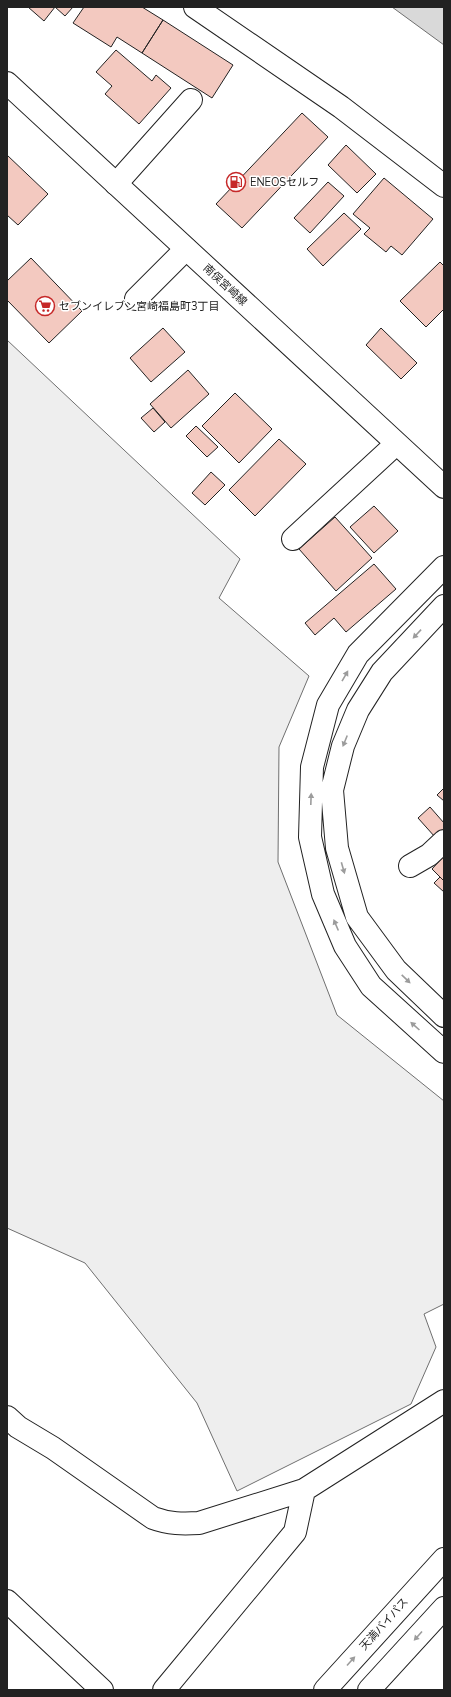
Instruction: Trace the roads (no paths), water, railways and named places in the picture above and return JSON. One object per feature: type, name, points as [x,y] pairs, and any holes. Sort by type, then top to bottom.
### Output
[{"type":"main road","points":[[195,7],[341,107],[444,186]]},
{"type":"main road","name":"南俣宮崎線","points":[[7,83],[444,487]]},
{"type":"main road","points":[[116,184],[191,100]]},
{"type":"main road","points":[[136,299],[186,249]]},
{"type":"main road","points":[[293,539],[396,444]]},
{"type":"main road","points":[[444,567],[358,654],[328,705],[312,767],[310,837],[323,894],[345,946],[371,986],[444,1052]]},
{"type":"main road","points":[[444,606],[382,672],[358,710],[343,746],[332,790],[337,848],[357,917],[396,970],[444,1016]]},
{"type":"main road","points":[[410,866],[429,855],[444,841]]},
{"type":"main road","points":[[7,1417],[18,1427],[53,1448],[153,1518],[166,1523],[199,1523],[304,1490],[442,1405]]},
{"type":"main road","points":[[164,1690],[295,1532],[304,1490]]},
{"type":"main road","name":"天満バイパス","points":[[325,1690],[444,1559]]},
{"type":"main road","points":[[7,1601],[102,1690]]},
{"type":"main road","points":[[369,1690],[444,1608]]},
{"type":"place","name":"ENEOSセルフ","points":[[236,182]]},
{"type":"place","name":"セブンイレブン宮崎福島町3丁目","points":[[45,306]]}]
